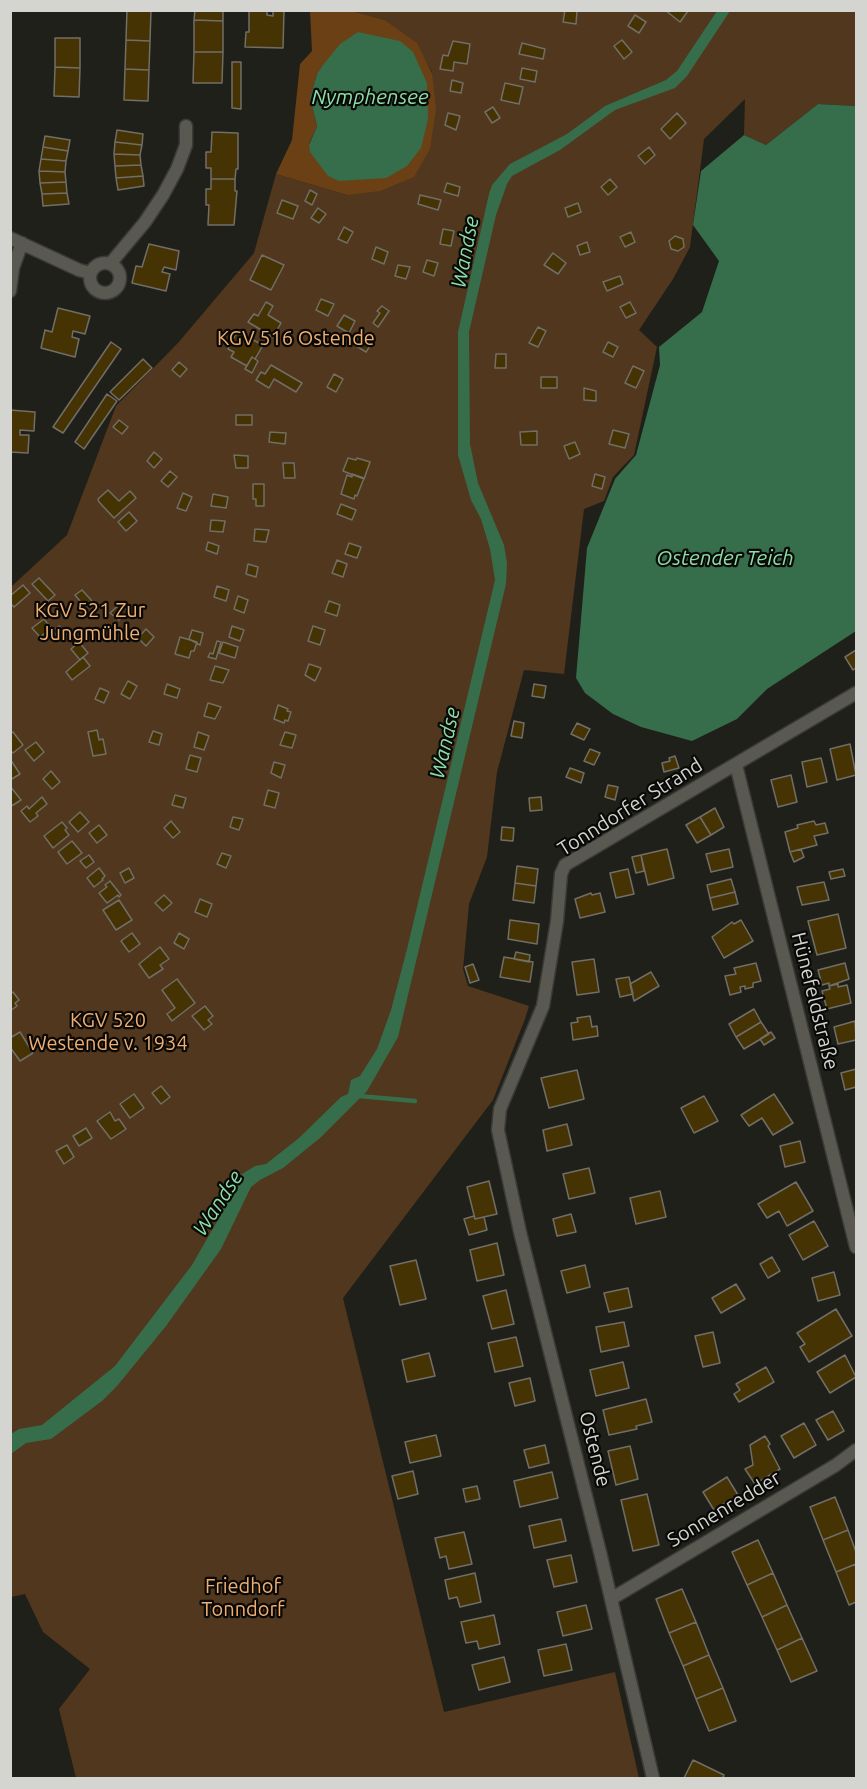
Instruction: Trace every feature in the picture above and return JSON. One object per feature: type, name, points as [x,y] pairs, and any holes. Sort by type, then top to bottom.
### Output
[{"type":"street","points":[[110,264],[145,222],[172,178],[186,145],[186,126]]},
{"type":"street","points":[[10,291],[16,240],[90,273]]},
{"type":"street","points":[[110,264],[117,270],[120,279],[117,288],[108,293],[95,290],[90,282],[90,273],[96,265],[110,264]]},
{"type":"street","name":"Tonndorfer Strand","points":[[498,1130],[501,1108],[543,1006],[557,921],[561,874],[565,865],[856,693]]},
{"type":"street","name":"Hünefeldstraße","points":[[736,765],[856,1247]]},
{"type":"street","name":"Ostende","points":[[498,1130],[520,1232],[653,1779]]},
{"type":"street","name":"Sonnenredder","points":[[611,1599],[836,1465],[856,1450]]},
{"type":"green space","points":[[352,11],[856,11],[856,106],[818,104],[766,145],[744,135],[745,99],[704,139],[690,247],[673,279],[639,330],[657,347],[634,455],[613,477],[604,501],[584,509],[564,674],[524,670],[497,772],[487,857],[469,904],[463,969],[468,986],[529,1006],[525,1019],[493,1100],[343,1298],[444,1712],[615,1672],[639,1778],[76,1778],[59,1709],[90,1669],[43,1632],[25,1594],[11,1597],[11,587],[67,535],[116,406],[178,343],[254,253],[276,174],[347,195],[432,72],[416,43],[385,20]]},
{"type":"shaded area","name":"Nymphensee","points":[[310,11],[352,11],[385,20],[417,43],[432,73],[436,109],[430,149],[414,177],[380,191],[347,195],[276,174],[292,140],[300,64],[312,51]],"holes":[[[317,74],[339,181],[309,144],[317,126],[310,98]]]},
{"type":"water","points":[[717,11],[730,11],[687,76],[675,88],[615,110],[560,150],[512,176],[496,215],[469,332],[470,444],[478,483],[504,545],[507,563],[506,584],[398,1037],[367,1091],[320,1138],[283,1168],[251,1187],[221,1249],[166,1326],[117,1386],[102,1401],[51,1439],[26,1443],[11,1454],[11,1434],[19,1429],[42,1425],[115,1366],[192,1265],[219,1218],[234,1183],[242,1174],[255,1166],[266,1164],[299,1138],[341,1097],[348,1094],[351,1080],[360,1076],[377,1049],[391,1010],[407,949],[495,580],[490,549],[481,519],[471,500],[458,455],[458,332],[489,194],[492,185],[510,164],[567,134],[605,106],[666,80],[677,71]]},
{"type":"water","name":"Nymphensee","points":[[358,32],[400,41],[413,52],[427,83],[428,119],[421,148],[407,166],[386,178],[339,181],[328,176],[310,152],[309,145],[317,126],[310,98],[317,74],[323,65],[340,44]]},
{"type":"water","name":"Ostender Teich","points":[[818,104],[856,106],[856,631],[767,689],[737,719],[692,741],[641,727],[613,714],[585,693],[576,678],[587,548],[615,479],[636,455],[660,365],[659,347],[702,312],[719,261],[693,225],[701,171],[744,135],[766,145]]},
{"type":"building","points":[[127,10],[151,10],[150,41],[126,40]]},
{"type":"building","points":[[195,10],[223,10],[223,21],[194,20]]},
{"type":"building","points":[[249,10],[267,10],[267,15],[273,16],[273,10],[284,10],[283,48],[245,47],[246,32],[249,32]]},
{"type":"building","points":[[565,10],[577,10],[576,24],[563,22]]},
{"type":"building","points":[[665,10],[688,10],[688,11],[680,22]]},
{"type":"building","points":[[635,15],[646,22],[639,33],[628,26]]},
{"type":"building","points":[[194,20],[223,21],[223,52],[194,52]]},
{"type":"building","points":[[55,38],[80,38],[80,68],[55,67]]},
{"type":"building","points":[[126,40],[150,41],[149,70],[125,69]]},
{"type":"building","points":[[622,40],[632,52],[624,59],[614,46]]},
{"type":"building","points":[[453,41],[470,44],[467,64],[454,62],[453,71],[440,69],[443,55],[448,56]]},
{"type":"building","points":[[522,43],[545,49],[543,59],[519,54]]},
{"type":"building","points":[[194,52],[223,52],[222,83],[193,83]]},
{"type":"building","points":[[232,62],[241,62],[241,109],[232,108]]},
{"type":"building","points":[[55,67],[80,68],[79,97],[54,96]]},
{"type":"building","points":[[522,68],[537,71],[535,82],[520,79]]},
{"type":"building","points":[[125,69],[149,70],[148,101],[124,100]]},
{"type":"building","points":[[452,80],[463,83],[461,93],[450,91]]},
{"type":"building","points":[[505,83],[523,87],[519,104],[501,100]]},
{"type":"building","points":[[493,107],[500,118],[492,123],[485,112]]},
{"type":"building","points":[[448,113],[460,116],[456,130],[445,125]]},
{"type":"building","points":[[677,113],[686,123],[670,139],[661,129]]},
{"type":"building","points":[[117,130],[143,134],[142,145],[115,142]]},
{"type":"building","points":[[212,132],[238,133],[238,169],[236,169],[235,179],[211,179],[211,168],[206,168],[206,152],[211,152]]},
{"type":"building","points":[[45,136],[70,140],[68,151],[43,147]]},
{"type":"building","points":[[115,142],[142,145],[140,155],[114,154]]},
{"type":"building","points":[[43,147],[68,151],[66,161],[41,159]]},
{"type":"building","points":[[649,147],[655,155],[645,164],[638,156]]},
{"type":"building","points":[[114,154],[140,155],[141,165],[115,166]]},
{"type":"building","points":[[41,159],[66,161],[65,172],[39,171]]},
{"type":"building","points":[[141,165],[143,176],[116,178],[115,166]]},
{"type":"building","points":[[39,171],[65,172],[66,182],[40,183]]},
{"type":"building","points":[[143,176],[144,186],[118,190],[116,178]]},
{"type":"building","points":[[211,179],[235,179],[235,191],[237,191],[234,225],[208,225],[209,205],[206,205],[206,189],[211,189]]},
{"type":"building","points":[[610,179],[617,187],[608,195],[601,187]]},
{"type":"building","points":[[66,182],[67,193],[42,194],[40,183]]},
{"type":"building","points":[[447,183],[460,187],[458,196],[444,192]]},
{"type":"building","points":[[310,190],[317,194],[312,205],[305,201]]},
{"type":"building","points":[[67,193],[69,204],[43,206],[42,194]]},
{"type":"building","points":[[420,195],[441,200],[438,210],[418,204]]},
{"type":"building","points":[[282,200],[298,206],[293,219],[277,213]]},
{"type":"building","points":[[578,203],[581,212],[568,217],[565,208]]},
{"type":"building","points":[[318,208],[326,214],[319,223],[311,218]]},
{"type":"building","points":[[344,227],[353,232],[347,243],[338,239]]},
{"type":"building","points":[[443,229],[454,231],[451,246],[440,244]]},
{"type":"building","points":[[631,232],[635,242],[625,247],[620,237]]},
{"type":"building","points":[[675,236],[683,239],[684,247],[678,251],[671,249],[669,241]]},
{"type":"building","points":[[587,242],[590,252],[580,255],[577,246]]},
{"type":"building","points":[[149,244],[179,251],[176,270],[164,267],[162,272],[170,274],[166,291],[132,283],[136,266],[142,267]]},
{"type":"building","points":[[376,247],[388,252],[384,264],[372,259]]},
{"type":"building","points":[[553,253],[566,263],[558,274],[544,265]]},
{"type":"building","points":[[262,255],[284,265],[271,290],[250,280]]},
{"type":"building","points":[[427,260],[438,263],[434,276],[423,272]]},
{"type":"building","points":[[398,265],[410,267],[406,279],[395,276]]},
{"type":"building","points":[[620,276],[623,284],[607,291],[603,282]]},
{"type":"building","points":[[321,299],[334,304],[328,316],[316,310]]},
{"type":"building","points":[[266,302],[273,306],[268,315],[281,323],[273,337],[248,322],[254,314],[258,316]]},
{"type":"building","points":[[630,302],[636,313],[626,318],[620,307]]},
{"type":"building","points":[[382,306],[389,311],[378,327],[373,323],[380,313],[377,311]]},
{"type":"building","points":[[58,308],[90,316],[85,334],[73,331],[72,337],[79,339],[75,357],[41,348],[45,330],[52,332]]},
{"type":"building","points":[[344,315],[355,321],[349,333],[337,326]]},
{"type":"building","points":[[538,327],[546,331],[538,347],[529,343]]},
{"type":"building","points":[[237,332],[263,345],[255,359],[252,357],[247,366],[231,357],[234,352],[228,349]]},
{"type":"building","points":[[361,332],[374,340],[366,352],[353,344]]},
{"type":"building","points":[[111,342],[121,349],[63,433],[53,427]]},
{"type":"building","points":[[608,342],[618,347],[613,357],[603,352]]},
{"type":"building","points":[[496,354],[506,354],[506,368],[495,368]]},
{"type":"building","points":[[252,357],[258,361],[252,373],[245,369]]},
{"type":"building","points":[[143,359],[152,368],[119,400],[110,392]]},
{"type":"building","points":[[179,362],[187,369],[180,377],[172,370]]},
{"type":"building","points":[[271,365],[302,383],[296,392],[274,379],[269,388],[256,380],[261,372],[265,374]]},
{"type":"building","points":[[633,366],[644,371],[636,388],[625,383]]},
{"type":"building","points":[[334,374],[343,379],[336,392],[327,387]]},
{"type":"building","points":[[541,377],[557,377],[557,388],[541,388]]},
{"type":"building","points":[[584,388],[596,391],[596,401],[584,400]]},
{"type":"building","points":[[107,394],[117,401],[84,449],[75,442]]},
{"type":"building","points":[[10,410],[35,412],[34,431],[20,430],[20,435],[29,435],[28,453],[10,452]]},
{"type":"building","points":[[236,415],[252,415],[252,425],[236,425]]},
{"type":"building","points":[[119,420],[128,427],[122,434],[113,427]]},
{"type":"building","points":[[613,430],[629,434],[625,448],[609,444]]},
{"type":"building","points":[[537,431],[537,445],[521,445],[520,432]]},
{"type":"building","points":[[270,432],[286,433],[285,444],[269,442]]},
{"type":"building","points":[[575,442],[580,454],[569,459],[564,446]]},
{"type":"building","points":[[154,452],[162,459],[154,468],[147,461]]},
{"type":"building","points":[[234,455],[248,456],[248,468],[236,468]]},
{"type":"building","points":[[348,458],[370,462],[364,479],[343,471]]},
{"type":"building","points":[[283,463],[294,463],[295,478],[284,478]]},
{"type":"building","points":[[170,471],[177,477],[168,487],[161,481]]},
{"type":"building","points":[[352,474],[364,478],[354,499],[341,494],[347,475],[352,477]]},
{"type":"building","points":[[595,474],[605,477],[602,489],[592,486]]},
{"type":"building","points":[[253,484],[264,484],[264,506],[256,506],[256,499],[253,499]]},
{"type":"building","points":[[108,490],[119,501],[130,491],[136,498],[114,518],[98,499]]},
{"type":"building","points":[[183,493],[192,497],[186,511],[177,508]]},
{"type":"building","points":[[213,494],[228,497],[226,508],[211,506]]},
{"type":"building","points":[[341,504],[356,510],[352,520],[337,514]]},
{"type":"building","points":[[129,512],[137,521],[126,531],[118,522]]},
{"type":"building","points":[[211,520],[225,521],[223,532],[210,531]]},
{"type":"building","points":[[255,529],[269,530],[266,542],[254,541]]},
{"type":"building","points":[[208,542],[219,546],[217,554],[206,550]]},
{"type":"building","points":[[349,543],[361,547],[357,558],[345,554]]},
{"type":"building","points":[[337,560],[347,564],[343,577],[332,573]]},
{"type":"building","points":[[248,564],[258,567],[256,577],[246,574]]},
{"type":"building","points":[[39,578],[55,595],[48,601],[32,584]]},
{"type":"building","points":[[23,585],[30,593],[14,607],[10,603],[10,596]]},
{"type":"building","points":[[217,586],[229,590],[226,601],[214,597]]},
{"type":"building","points":[[82,590],[92,601],[85,607],[75,595]]},
{"type":"building","points":[[238,596],[248,600],[244,613],[234,609]]},
{"type":"building","points":[[329,601],[340,605],[337,616],[325,612]]},
{"type":"building","points":[[121,603],[128,612],[119,620],[110,613]]},
{"type":"building","points":[[44,619],[51,628],[40,637],[32,628]]},
{"type":"building","points":[[59,626],[66,634],[60,640],[53,631]]},
{"type":"building","points":[[232,626],[244,630],[240,641],[229,637]]},
{"type":"building","points":[[313,626],[325,630],[320,645],[308,641]]},
{"type":"building","points":[[146,629],[154,637],[146,646],[138,638]]},
{"type":"building","points":[[192,630],[203,633],[200,645],[189,639]]},
{"type":"building","points":[[180,637],[197,642],[189,658],[175,654]]},
{"type":"building","points":[[217,641],[221,642],[216,659],[208,657],[210,653],[213,654]]},
{"type":"building","points":[[79,642],[88,653],[80,660],[71,649]]},
{"type":"building","points":[[223,642],[238,647],[235,658],[219,653]]},
{"type":"building","points":[[856,650],[856,668],[853,670],[845,657]]},
{"type":"building","points":[[83,657],[90,666],[72,680],[66,672]]},
{"type":"building","points":[[309,664],[321,668],[315,681],[305,675]]},
{"type":"building","points":[[215,666],[229,670],[223,683],[210,680]]},
{"type":"building","points":[[128,681],[137,686],[130,699],[121,694]]},
{"type":"building","points":[[167,684],[180,689],[177,698],[164,694]]},
{"type":"building","points":[[534,684],[546,686],[544,698],[532,696]]},
{"type":"building","points":[[100,688],[109,692],[104,703],[95,699]]},
{"type":"building","points":[[208,703],[221,707],[215,719],[204,716]]},
{"type":"building","points":[[278,705],[291,712],[288,721],[285,720],[284,723],[274,719]]},
{"type":"building","points":[[514,721],[524,723],[522,738],[511,736]]},
{"type":"building","points":[[577,723],[590,729],[584,740],[571,734]]},
{"type":"building","points":[[97,730],[99,740],[103,739],[106,754],[93,756],[88,732]]},
{"type":"building","points":[[153,731],[162,734],[159,745],[149,742]]},
{"type":"building","points":[[13,732],[23,745],[13,753],[10,750],[10,734]]},
{"type":"building","points":[[198,732],[209,736],[204,750],[194,747]]},
{"type":"building","points":[[285,732],[296,735],[292,748],[280,745]]},
{"type":"building","points":[[36,742],[44,752],[34,761],[25,750]]},
{"type":"building","points":[[850,744],[856,775],[837,780],[830,749]]},
{"type":"building","points":[[590,749],[600,753],[594,765],[584,761]]},
{"type":"building","points":[[190,755],[201,758],[197,772],[186,769]]},
{"type":"building","points":[[675,756],[679,768],[664,772],[662,763],[670,761],[669,758]]},
{"type":"building","points":[[821,758],[827,782],[807,787],[802,762]]},
{"type":"building","points":[[10,759],[20,774],[10,780]]},
{"type":"building","points":[[274,762],[285,765],[281,778],[271,773]]},
{"type":"building","points":[[570,768],[584,773],[581,783],[566,777]]},
{"type":"building","points":[[51,771],[60,782],[52,789],[43,779]]},
{"type":"building","points":[[791,775],[797,802],[778,807],[771,780]]},
{"type":"building","points":[[608,785],[618,787],[615,800],[605,797]]},
{"type":"building","points":[[10,786],[21,800],[10,807]]},
{"type":"building","points":[[268,790],[279,793],[275,808],[264,805]]},
{"type":"building","points":[[175,795],[186,798],[183,808],[172,805]]},
{"type":"building","points":[[42,797],[47,804],[36,813],[38,816],[30,822],[21,811],[27,806],[29,809]]},
{"type":"building","points":[[541,797],[542,810],[530,811],[529,798]]},
{"type":"building","points":[[715,808],[724,827],[711,835],[700,817]]},
{"type":"building","points":[[80,812],[89,822],[78,832],[69,822]]},
{"type":"building","points":[[233,817],[243,819],[239,830],[230,827]]},
{"type":"building","points":[[700,817],[711,835],[697,843],[686,825]]},
{"type":"building","points":[[171,821],[180,832],[173,838],[164,828]]},
{"type":"building","points":[[814,821],[816,825],[825,823],[828,833],[814,836],[817,845],[790,852],[785,832],[798,828],[797,825]]},
{"type":"building","points":[[62,822],[69,835],[53,848],[44,836]]},
{"type":"building","points":[[99,825],[107,835],[97,843],[89,833]]},
{"type":"building","points":[[502,827],[514,828],[513,841],[501,840]]},
{"type":"building","points":[[72,841],[82,853],[67,864],[58,852]]},
{"type":"building","points":[[667,849],[674,878],[648,885],[641,855]]},
{"type":"building","points":[[729,849],[733,867],[711,872],[706,854]]},
{"type":"building","points":[[801,849],[804,857],[794,862],[790,852]]},
{"type":"building","points":[[222,853],[231,856],[226,868],[217,864]]},
{"type":"building","points":[[89,855],[94,862],[86,868],[80,861]]},
{"type":"building","points":[[641,855],[644,871],[636,873],[632,857]]},
{"type":"building","points":[[517,866],[538,869],[536,886],[515,883]]},
{"type":"building","points":[[99,868],[105,876],[94,887],[87,878]]},
{"type":"building","points":[[129,868],[134,878],[125,883],[120,873]]},
{"type":"building","points":[[628,869],[634,894],[616,898],[610,873]]},
{"type":"building","points":[[843,869],[845,876],[831,879],[829,872]]},
{"type":"building","points":[[731,879],[735,892],[710,898],[707,885]]},
{"type":"building","points":[[110,881],[121,895],[107,903],[99,893],[107,887],[105,885]]},
{"type":"building","points":[[824,882],[829,900],[802,905],[797,887]]},
{"type":"building","points":[[515,883],[536,886],[534,903],[513,900]]},
{"type":"building","points":[[735,892],[738,904],[713,910],[710,898]]},
{"type":"building","points":[[591,893],[592,895],[600,893],[605,912],[580,918],[575,899]]},
{"type":"building","points":[[164,895],[172,903],[163,911],[155,903]]},
{"type":"building","points":[[200,899],[212,904],[207,917],[195,912]]},
{"type":"building","points":[[119,900],[132,920],[116,930],[103,910]]},
{"type":"building","points":[[838,914],[846,948],[817,955],[808,921]]},
{"type":"building","points":[[510,920],[539,924],[537,944],[508,939]]},
{"type":"building","points":[[741,920],[753,941],[724,958],[712,937],[732,922],[734,924]]},
{"type":"building","points":[[132,933],[140,944],[129,952],[121,941]]},
{"type":"building","points":[[179,933],[189,939],[184,949],[174,943]]},
{"type":"building","points":[[160,947],[169,959],[160,965],[163,969],[149,978],[139,964]]},
{"type":"building","points":[[516,952],[530,955],[529,962],[514,959]]},
{"type":"building","points":[[504,957],[533,962],[530,982],[500,977]]},
{"type":"building","points":[[594,959],[599,992],[577,995],[572,962]]},
{"type":"building","points":[[756,963],[761,981],[753,983],[753,987],[745,989],[745,986],[740,987],[741,992],[730,995],[725,976],[736,974],[734,968]]},
{"type":"building","points":[[845,963],[849,979],[829,986],[829,983],[822,985],[818,970]]},
{"type":"building","points":[[473,964],[479,980],[470,983],[465,967]]},
{"type":"building","points":[[651,972],[659,986],[634,1001],[630,984]]},
{"type":"building","points":[[629,977],[633,994],[620,997],[616,979]]},
{"type":"building","points":[[177,979],[195,1003],[172,1021],[167,1014],[175,1008],[162,990]]},
{"type":"building","points":[[838,984],[838,987],[847,985],[851,1003],[827,1009],[822,991]]},
{"type":"building","points":[[13,992],[19,1000],[15,1003],[17,1006],[10,1011],[10,994]]},
{"type":"building","points":[[205,1006],[213,1016],[208,1020],[212,1024],[204,1030],[192,1016]]},
{"type":"building","points":[[754,1009],[761,1022],[736,1037],[729,1024]]},
{"type":"building","points":[[590,1016],[592,1027],[597,1026],[598,1036],[573,1040],[571,1023],[578,1022],[577,1018]]},
{"type":"building","points":[[855,1021],[856,1040],[838,1044],[834,1027]]},
{"type":"building","points":[[761,1022],[769,1034],[744,1049],[736,1037]]},
{"type":"building","points":[[20,1032],[33,1053],[20,1061],[10,1047],[10,1038]]},
{"type":"building","points":[[771,1032],[775,1038],[764,1045],[760,1039]]},
{"type":"building","points":[[856,1069],[856,1087],[845,1090],[841,1073]]},
{"type":"building","points":[[577,1070],[584,1099],[549,1108],[541,1078]]},
{"type":"building","points":[[161,1086],[170,1097],[161,1104],[152,1093]]},
{"type":"building","points":[[134,1094],[144,1108],[130,1118],[120,1104]]},
{"type":"building","points":[[774,1094],[793,1123],[773,1135],[762,1118],[749,1126],[741,1115]]},
{"type":"building","points":[[704,1096],[718,1121],[694,1133],[681,1108]]},
{"type":"building","points":[[110,1112],[115,1121],[119,1119],[126,1129],[111,1139],[97,1121]]},
{"type":"building","points":[[567,1124],[572,1145],[547,1151],[543,1130]]},
{"type":"building","points":[[86,1128],[92,1138],[79,1146],[73,1136]]},
{"type":"building","points":[[800,1141],[805,1162],[785,1167],[780,1146]]},
{"type":"building","points":[[67,1145],[74,1157],[64,1164],[56,1151]]},
{"type":"building","points":[[589,1168],[595,1193],[569,1199],[563,1174]]},
{"type":"building","points":[[489,1181],[497,1214],[475,1219],[467,1187]]},
{"type":"building","points":[[796,1182],[813,1211],[787,1226],[779,1211],[767,1218],[758,1204]]},
{"type":"building","points":[[660,1191],[666,1217],[636,1224],[630,1198]]},
{"type":"building","points":[[571,1214],[576,1232],[557,1236],[553,1219]]},
{"type":"building","points":[[474,1216],[475,1219],[484,1217],[487,1230],[469,1235],[464,1219]]},
{"type":"building","points":[[814,1221],[828,1246],[803,1260],[789,1235]]},
{"type":"building","points":[[497,1243],[504,1275],[477,1281],[470,1250]]},
{"type":"building","points":[[772,1257],[780,1271],[768,1278],[760,1264]]},
{"type":"building","points":[[416,1260],[426,1299],[400,1305],[390,1266]]},
{"type":"building","points":[[585,1265],[590,1287],[567,1293],[561,1271]]},
{"type":"building","points":[[834,1272],[840,1295],[818,1301],[812,1278]]},
{"type":"building","points":[[736,1284],[745,1299],[721,1313],[712,1298]]},
{"type":"building","points":[[628,1288],[632,1307],[609,1312],[604,1293]]},
{"type":"building","points":[[506,1290],[514,1324],[492,1329],[483,1296]]},
{"type":"building","points":[[836,1309],[852,1336],[809,1362],[800,1347],[805,1344],[797,1333]]},
{"type":"building","points":[[624,1322],[629,1346],[601,1352],[596,1327]]},
{"type":"building","points":[[713,1332],[720,1363],[703,1367],[695,1336]]},
{"type":"building","points":[[516,1337],[523,1366],[495,1372],[488,1343]]},
{"type":"building","points":[[429,1353],[435,1376],[407,1382],[402,1360]]},
{"type":"building","points":[[845,1355],[856,1377],[830,1393],[817,1372]]},
{"type":"building","points":[[623,1362],[629,1388],[596,1396],[590,1370]]},
{"type":"building","points":[[766,1367],[774,1382],[739,1402],[734,1394],[740,1390],[736,1384]]},
{"type":"building","points":[[530,1378],[535,1401],[515,1406],[509,1383]]},
{"type":"building","points":[[646,1399],[652,1422],[636,1426],[637,1429],[609,1435],[603,1410]]},
{"type":"building","points":[[833,1411],[844,1431],[828,1440],[816,1420]]},
{"type":"building","points":[[804,1423],[816,1445],[794,1458],[781,1436]]},
{"type":"building","points":[[436,1435],[441,1456],[410,1463],[405,1442]]},
{"type":"building","points":[[765,1436],[780,1469],[755,1484],[745,1469],[753,1465],[750,1445]]},
{"type":"building","points":[[545,1445],[549,1463],[529,1468],[524,1450]]},
{"type":"building","points":[[630,1446],[638,1479],[616,1485],[608,1451]]},
{"type":"building","points":[[413,1471],[418,1494],[398,1499],[392,1476]]},
{"type":"building","points":[[552,1472],[558,1498],[520,1507],[514,1481]]},
{"type":"building","points":[[727,1477],[738,1495],[714,1510],[703,1492]]},
{"type":"building","points":[[477,1486],[480,1499],[466,1502],[463,1489]]},
{"type":"building","points":[[647,1494],[659,1545],[633,1551],[621,1500]]},
{"type":"building","points":[[835,1497],[848,1530],[823,1540],[810,1507]]},
{"type":"building","points":[[561,1519],[566,1541],[534,1548],[529,1526]]},
{"type":"building","points":[[848,1530],[856,1552],[856,1564],[836,1572],[823,1540]]},
{"type":"building","points":[[464,1532],[472,1564],[449,1569],[446,1556],[440,1558],[435,1538]]},
{"type":"building","points":[[758,1540],[773,1573],[747,1585],[732,1552]]},
{"type":"building","points":[[571,1555],[577,1582],[554,1587],[547,1560]]},
{"type":"building","points":[[856,1564],[856,1602],[849,1605],[836,1572]]},
{"type":"building","points":[[475,1573],[481,1602],[460,1607],[457,1597],[449,1599],[445,1580]]},
{"type":"building","points":[[773,1573],[787,1605],[762,1617],[747,1585]]},
{"type":"building","points":[[682,1589],[696,1622],[669,1633],[656,1599]]},
{"type":"building","points":[[586,1605],[592,1629],[563,1636],[557,1612]]},
{"type":"building","points":[[787,1605],[802,1638],[777,1650],[762,1617]]},
{"type":"building","points":[[494,1615],[500,1644],[479,1649],[477,1641],[466,1643],[461,1622]]},
{"type":"building","points":[[696,1622],[709,1655],[683,1666],[669,1633]]},
{"type":"building","points":[[802,1638],[817,1671],[791,1682],[777,1650]]},
{"type":"building","points":[[566,1644],[572,1670],[544,1676],[538,1650]]},
{"type":"building","points":[[709,1655],[723,1688],[696,1699],[683,1666]]},
{"type":"building","points":[[504,1657],[510,1682],[479,1690],[472,1665]]},
{"type":"building","points":[[723,1688],[736,1721],[709,1731],[696,1699]]},
{"type":"building","points":[[693,1760],[724,1775],[723,1777],[726,1778],[684,1778]]},
{"type":"waterway","points":[[359,1096],[415,1101]]},
{"type":"water label","name":"Wandse","points":[[465,252]]},
{"type":"water label","name":"Wandse","points":[[445,743]]},
{"type":"water label","name":"Wandse","points":[[218,1203]]},
{"type":"park label","name":"KGV 516 Ostende","points":[[296,338]]},
{"type":"park label","name":"KGV 521 Zur Jungmühle","points":[[90,622]]},
{"type":"park label","name":"KGV 520 Westende v. 1934","points":[[108,1032]]},
{"type":"park label","name":"Friedhof Tonndorf","points":[[243,1598]]}]
